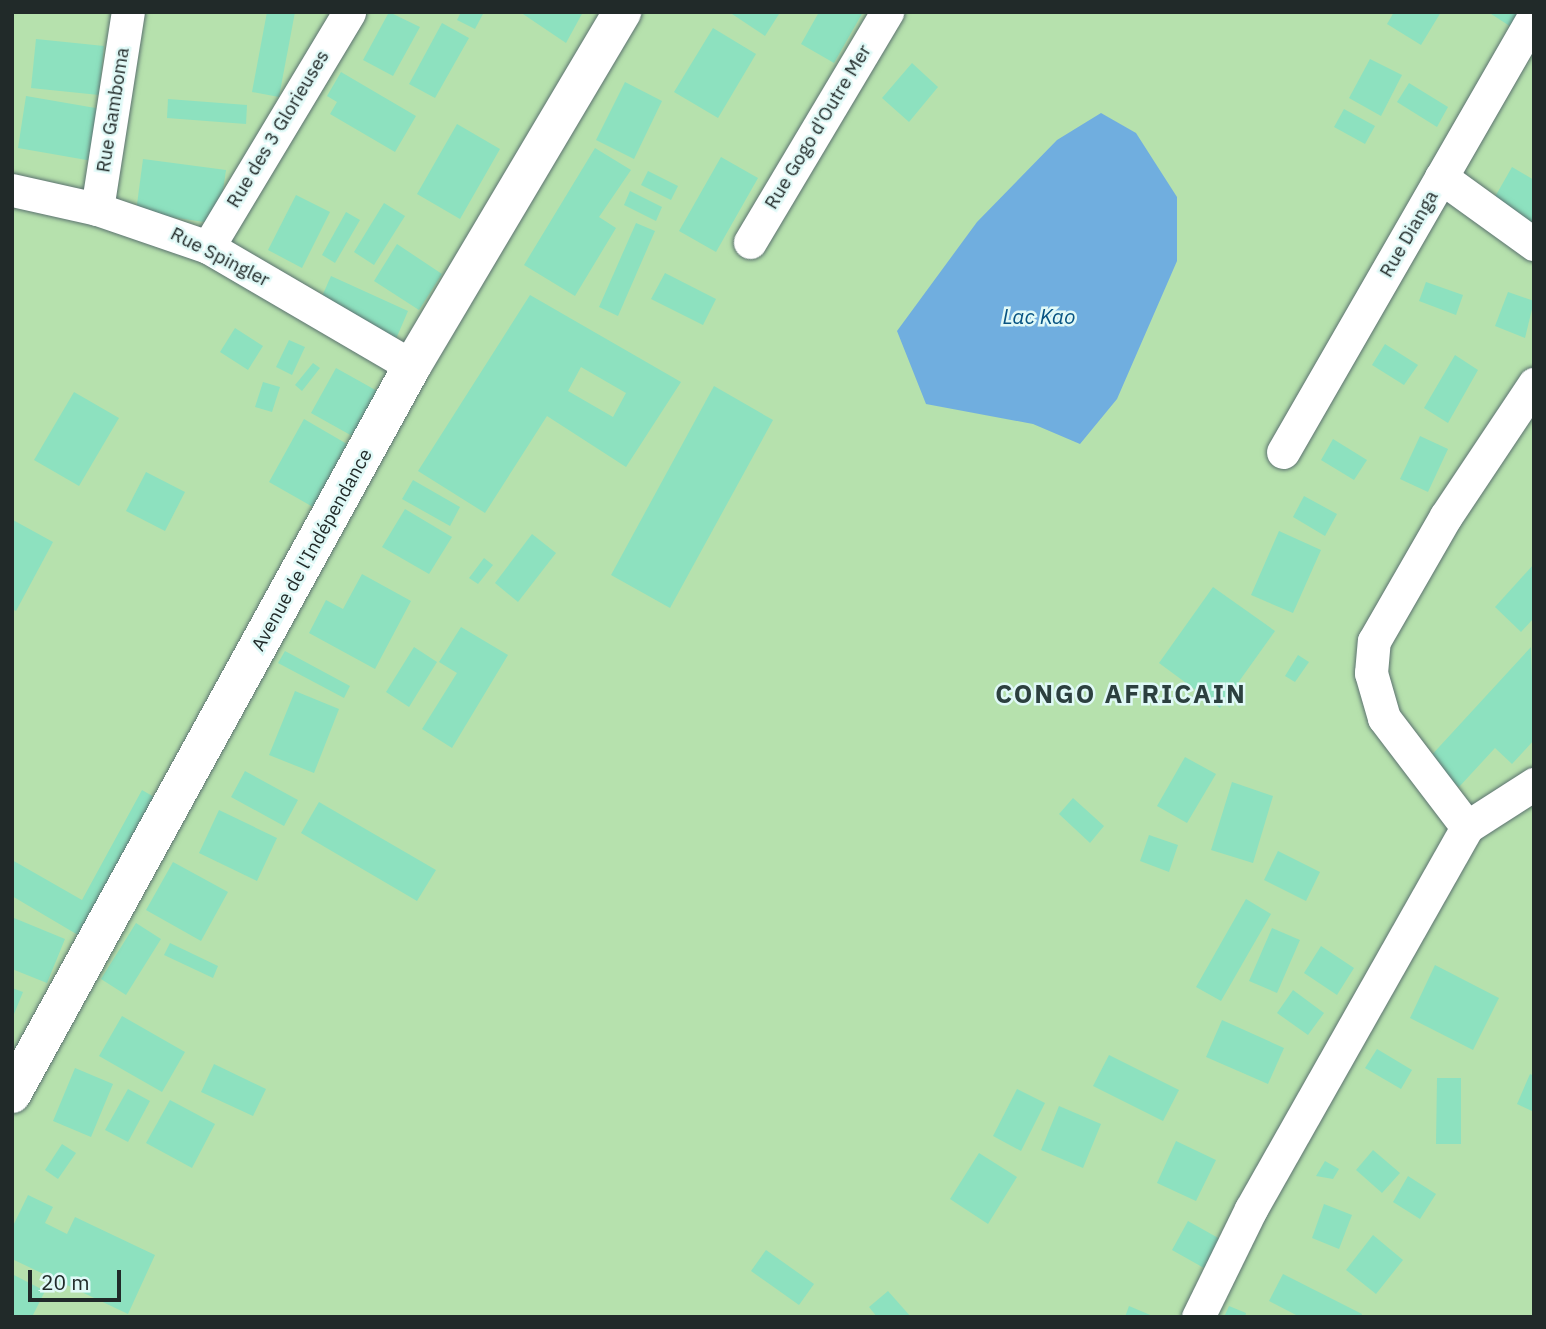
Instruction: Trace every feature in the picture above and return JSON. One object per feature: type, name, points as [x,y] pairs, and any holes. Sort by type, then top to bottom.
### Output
[{"type":"street","name":"Rue Gamboma","points":[[97,209],[128,12]]},
{"type":"street","name":"Rue des 3 Glorieuses","points":[[208,247],[349,12]]},
{"type":"street","name":"Avenue de l'Indépendance","points":[[12,1094],[412,366],[622,12]]},
{"type":"street","name":"Rue Gogo d'Outre Mer","points":[[750,242],[887,12]]},
{"type":"street","name":"Rue Dianga","points":[[1283,452],[1534,16]]},
{"type":"street","points":[[1441,177],[1534,244]]},
{"type":"street","name":"Rue Spingler","points":[[12,190],[97,209],[208,247],[412,366]]},
{"type":"street","points":[[1466,827],[1384,718],[1371,673],[1374,640],[1446,516],[1534,384]]},
{"type":"street","points":[[1198,1317],[1251,1209],[1466,827],[1534,784]]},
{"type":"green space","points":[[12,12],[1534,12],[1534,1317],[12,1317]]},
{"type":"water","name":"Lac Kao","points":[[1101,113],[1136,133],[1177,197],[1177,261],[1117,399],[1080,444],[1033,424],[926,404],[897,331],[977,222],[1057,140]]},
{"type":"building","points":[[267,12],[295,12],[279,97],[252,92]]},
{"type":"building","points":[[389,12],[420,27],[393,76],[363,60]]},
{"type":"building","points":[[461,12],[484,12],[475,29],[457,20]]},
{"type":"building","points":[[520,12],[583,12],[566,43]]},
{"type":"building","points":[[729,12],[776,12],[779,14],[765,36]]},
{"type":"building","points":[[819,12],[863,12],[834,63],[801,44]]},
{"type":"building","points":[[1394,12],[1441,12],[1421,45],[1387,24]]},
{"type":"building","points":[[1488,12],[1527,12],[1519,32]]},
{"type":"building","points":[[442,23],[469,38],[435,98],[409,84]]},
{"type":"building","points":[[713,28],[756,54],[718,118],[674,92]]},
{"type":"building","points":[[36,39],[104,46],[99,95],[31,88]]},
{"type":"building","points":[[1370,59],[1402,75],[1381,116],[1349,98]]},
{"type":"building","points":[[912,63],[938,87],[909,122],[882,98]]},
{"type":"building","points":[[341,72],[416,116],[395,152],[330,114],[337,102],[327,96]]},
{"type":"building","points":[[625,82],[662,101],[634,159],[596,140]]},
{"type":"building","points":[[1409,83],[1448,107],[1437,127],[1397,102]]},
{"type":"building","points":[[26,96],[107,110],[98,162],[18,148]]},
{"type":"building","points":[[168,99],[247,105],[246,124],[167,118]]},
{"type":"building","points":[[1344,109],[1375,126],[1365,144],[1334,127]]},
{"type":"building","points":[[457,124],[500,149],[460,219],[417,194]]},
{"type":"building","points":[[595,148],[631,170],[599,217],[616,228],[575,296],[524,265]]},
{"type":"building","points":[[721,157],[758,178],[716,252],[679,231]]},
{"type":"building","points":[[143,159],[226,170],[218,224],[136,212]]},
{"type":"building","points":[[1512,167],[1534,180],[1534,235],[1488,209]]},
{"type":"building","points":[[648,171],[678,186],[671,200],[641,185]]},
{"type":"building","points":[[630,191],[662,207],[656,221],[624,205]]},
{"type":"building","points":[[296,195],[330,212],[302,268],[268,250]]},
{"type":"building","points":[[384,203],[405,216],[374,265],[354,252]]},
{"type":"building","points":[[346,212],[360,220],[335,263],[322,255]]},
{"type":"building","points":[[636,223],[655,231],[618,316],[599,307]]},
{"type":"building","points":[[397,244],[442,274],[419,310],[374,281]]},
{"type":"building","points":[[665,273],[716,299],[703,325],[651,299]]},
{"type":"building","points":[[331,276],[408,311],[396,339],[319,303]]},
{"type":"building","points":[[1426,282],[1463,295],[1456,315],[1419,301]]},
{"type":"building","points":[[1508,292],[1534,301],[1525,338],[1495,326]]},
{"type":"building","points":[[530,295],[681,382],[626,467],[547,416],[485,513],[418,471]],"holes":[[[581,367],[626,393],[613,417],[568,391]]]},
{"type":"building","points":[[235,328],[263,346],[248,370],[220,352]]},
{"type":"building","points":[[289,340],[305,347],[292,375],[276,367]]},
{"type":"building","points":[[1385,344],[1418,365],[1404,385],[1372,365]]},
{"type":"building","points":[[1455,355],[1478,370],[1448,423],[1424,408]]},
{"type":"building","points":[[313,363],[320,368],[302,391],[295,385]]},
{"type":"building","points":[[336,368],[379,392],[354,437],[311,413]]},
{"type":"building","points":[[263,382],[280,387],[272,412],[255,407]]},
{"type":"building","points":[[714,386],[773,420],[670,608],[611,575]]},
{"type":"building","points":[[74,392],[119,418],[79,486],[34,460]]},
{"type":"building","points":[[304,419],[347,444],[313,507],[269,482]]},
{"type":"building","points":[[1420,436],[1448,449],[1428,492],[1400,479]]},
{"type":"building","points":[[1333,439],[1367,460],[1354,480],[1321,460]]},
{"type":"building","points":[[146,472],[185,492],[165,531],[126,511]]},
{"type":"building","points":[[413,480],[460,507],[450,526],[402,499]]},
{"type":"building","points":[[1304,496],[1337,514],[1325,536],[1293,517]]},
{"type":"building","points":[[405,509],[452,537],[429,574],[382,547]]},
{"type":"building","points":[[13,520],[53,542],[16,611],[12,609]]},
{"type":"building","points":[[1279,531],[1321,550],[1293,613],[1251,595]]},
{"type":"building","points":[[532,534],[556,553],[518,602],[495,583]]},
{"type":"building","points":[[484,558],[493,565],[478,584],[469,578]]},
{"type":"building","points":[[1534,564],[1534,618],[1521,632],[1495,607]]},
{"type":"building","points":[[362,574],[411,601],[375,669],[309,633],[326,600],[343,609]]},
{"type":"building","points":[[1213,587],[1275,631],[1220,708],[1159,663]]},
{"type":"building","points":[[461,627],[508,655],[452,748],[422,729],[457,673],[439,662]]},
{"type":"building","points":[[414,647],[437,662],[409,707],[386,692]]},
{"type":"building","points":[[1531,647],[1534,740],[1512,764],[1495,748],[1459,787],[1428,759]]},
{"type":"building","points":[[285,651],[350,686],[344,698],[278,663]]},
{"type":"building","points":[[1298,655],[1309,662],[1295,682],[1285,676]]},
{"type":"building","points":[[295,691],[339,709],[314,773],[269,755]]},
{"type":"building","points":[[1185,757],[1216,774],[1187,823],[1157,806]]},
{"type":"building","points":[[245,771],[298,800],[284,826],[231,797]]},
{"type":"building","points":[[1232,782],[1273,796],[1253,863],[1211,850]]},
{"type":"building","points":[[142,790],[166,804],[78,935],[12,896],[12,860],[82,900]]},
{"type":"building","points":[[1073,798],[1104,826],[1090,843],[1059,814]]},
{"type":"building","points":[[319,802],[436,870],[417,901],[301,833]]},
{"type":"building","points":[[219,810],[277,838],[257,881],[199,853]]},
{"type":"building","points":[[1149,835],[1178,845],[1169,872],[1140,861]]},
{"type":"building","points":[[1278,851],[1320,872],[1306,901],[1264,880]]},
{"type":"building","points":[[173,862],[228,892],[201,941],[146,910]]},
{"type":"building","points":[[1246,899],[1271,914],[1221,1001],[1196,987]]},
{"type":"building","points":[[14,918],[65,939],[47,983],[12,969]]},
{"type":"building","points":[[136,923],[161,939],[126,995],[101,979]]},
{"type":"building","points":[[1272,928],[1300,940],[1277,993],[1249,981]]},
{"type":"building","points":[[170,943],[218,966],[213,978],[164,955]]},
{"type":"building","points":[[1321,946],[1354,968],[1337,995],[1304,973]]},
{"type":"building","points":[[1435,965],[1499,998],[1473,1050],[1410,1018]]},
{"type":"building","points":[[12,988],[23,992],[12,1019]]},
{"type":"building","points":[[1293,990],[1324,1013],[1308,1035],[1277,1013]]},
{"type":"building","points":[[122,1016],[185,1052],[162,1092],[99,1056]]},
{"type":"building","points":[[1222,1020],[1284,1048],[1268,1084],[1206,1057]]},
{"type":"building","points":[[1377,1049],[1412,1070],[1401,1089],[1365,1068]]},
{"type":"building","points":[[1109,1055],[1179,1090],[1163,1121],[1093,1086]]},
{"type":"building","points":[[214,1064],[266,1089],[253,1116],[201,1092]]},
{"type":"building","points":[[75,1068],[113,1084],[91,1137],[53,1121]]},
{"type":"building","points":[[1530,1074],[1534,1076],[1534,1112],[1517,1104]]},
{"type":"building","points":[[1437,1078],[1461,1078],[1461,1144],[1436,1144]]},
{"type":"building","points":[[128,1089],[150,1101],[128,1142],[105,1130]]},
{"type":"building","points":[[1017,1089],[1045,1103],[1021,1151],[993,1136]]},
{"type":"building","points":[[170,1100],[215,1124],[192,1168],[146,1143]]},
{"type":"building","points":[[1059,1106],[1101,1124],[1083,1168],[1041,1150]]},
{"type":"building","points":[[1176,1141],[1216,1160],[1196,1201],[1157,1183]]},
{"type":"building","points":[[62,1144],[76,1153],[58,1179],[45,1170]]},
{"type":"building","points":[[1373,1150],[1400,1173],[1382,1193],[1356,1170]]},
{"type":"building","points":[[979,1153],[1017,1177],[988,1224],[950,1199]]},
{"type":"building","points":[[1325,1161],[1339,1169],[1333,1179],[1316,1176]]},
{"type":"building","points":[[1408,1176],[1436,1194],[1420,1219],[1393,1202]]},
{"type":"building","points":[[28,1195],[53,1207],[45,1223],[67,1234],[75,1217],[155,1255],[128,1314],[12,1259],[12,1228]]},
{"type":"building","points":[[1324,1204],[1352,1215],[1339,1249],[1312,1238]]},
{"type":"building","points":[[1188,1221],[1220,1239],[1204,1268],[1172,1250]]},
{"type":"building","points":[[1373,1235],[1403,1260],[1376,1294],[1346,1270]]},
{"type":"building","points":[[766,1250],[814,1284],[799,1305],[751,1271]]},
{"type":"building","points":[[12,1274],[45,1291],[32,1317],[12,1317]]},
{"type":"building","points":[[1283,1274],[1362,1314],[1361,1317],[1300,1317],[1269,1301]]},
{"type":"building","points":[[888,1291],[911,1317],[877,1317],[869,1307]]},
{"type":"building","points":[[1129,1306],[1155,1317],[1125,1317]]},
{"type":"building","points":[[1229,1306],[1246,1313],[1245,1317],[1224,1317]]},
{"type":"district","name":"CONGO AFRICAIN","points":[[1121,694]]}]
